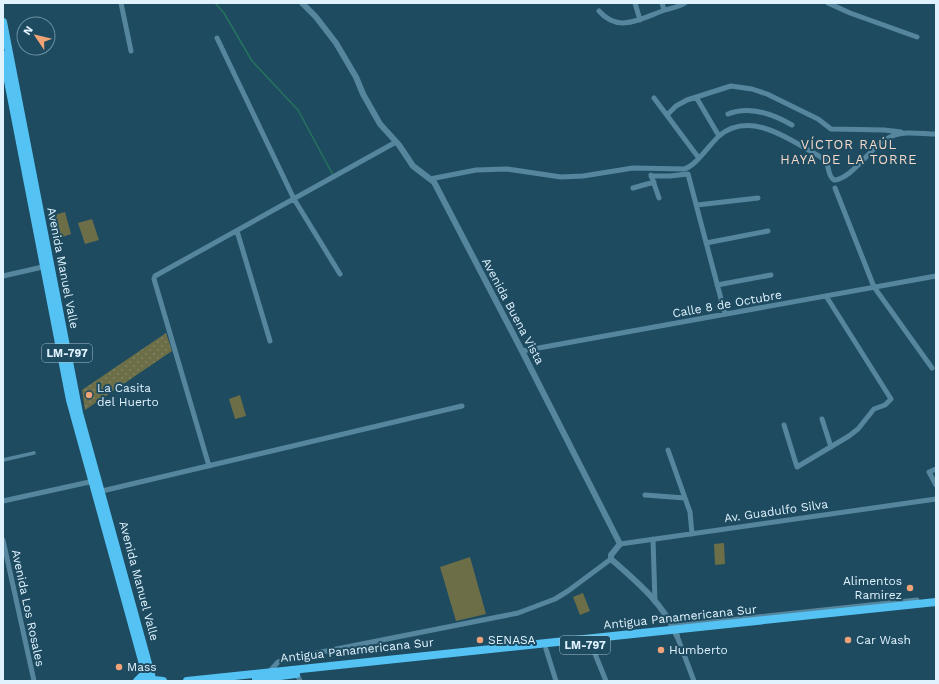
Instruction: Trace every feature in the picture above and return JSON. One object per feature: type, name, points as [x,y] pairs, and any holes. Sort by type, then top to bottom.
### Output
[{"type":"main road","name":"Avenida Manuel Valle","points":[[3,22],[10,93]]},
{"type":"main road","name":"Avenida Manuel Valle","points":[[3,55],[47,266],[70,400],[96,480],[152,678]]},
{"type":"main road","name":"Avenida Manuel Valle","points":[[96,480],[102,491],[152,678]]},
{"type":"main road","name":"Antigua Panamericana Sur","points":[[777,622],[936,602]]},
{"type":"main road","name":"Antigua Panamericana Sur","points":[[187,681],[257,676],[298,678],[448,656],[675,631],[936,608]]},
{"type":"main road","name":"Antigua Panamericana Sur","points":[[233,681],[257,676],[270,671],[546,649],[591,644],[675,631]]},
{"type":"main road","points":[[136,681],[152,678],[163,681]]},
{"type":"street","points":[[121,3],[131,51]]},
{"type":"street","name":"Avenida Buena Vista","points":[[302,3],[316,17],[336,43],[356,76],[377,119],[417,169],[430,179],[522,352],[620,544]]},
{"type":"street","points":[[635,3],[640,20]]},
{"type":"street","points":[[662,3],[664,10]]},
{"type":"street","points":[[599,11],[604,16],[615,22],[627,24],[685,3]]},
{"type":"street","points":[[828,3],[850,13],[918,37]]},
{"type":"street","points":[[217,38],[294,200],[340,274]]},
{"type":"street","points":[[667,115],[676,106],[696,97],[731,86],[752,89],[767,94],[818,119],[831,129],[842,131],[884,130],[936,134]]},
{"type":"street","points":[[696,97],[718,136]]},
{"type":"street","points":[[654,98],[698,157]]},
{"type":"street","points":[[728,114],[737,111],[754,111],[775,116],[792,125]]},
{"type":"street","points":[[430,179],[476,170],[507,169],[561,177],[583,176],[615,170],[684,169],[688,168],[724,131],[747,125],[771,130],[783,135],[826,161],[829,174],[834,180],[839,180],[856,168],[877,146],[889,137],[908,133]]},
{"type":"street","points":[[209,466],[154,277],[158,273],[294,200],[396,142]]},
{"type":"street","points":[[648,169],[659,198]]},
{"type":"street","points":[[651,176],[688,174],[725,314]]},
{"type":"street","points":[[633,188],[654,182]]},
{"type":"street","points":[[835,188],[874,287],[932,368]]},
{"type":"street","points":[[697,205],[758,198]]},
{"type":"street","points":[[236,231],[270,341]]},
{"type":"street","points":[[706,243],[768,231]]},
{"type":"street","points":[[3,276],[47,266]]},
{"type":"street","points":[[717,285],[772,275]]},
{"type":"street","name":"Calle 8 de Octubre","points":[[522,352],[936,276]]},
{"type":"street","points":[[784,424],[797,467],[858,429],[874,409],[884,405],[891,399],[826,296]]},
{"type":"street","points":[[102,491],[462,406]]},
{"type":"street","points":[[822,419],[831,446]]},
{"type":"street","points":[[668,450],[690,512],[692,534]]},
{"type":"street","points":[[3,460],[34,453]]},
{"type":"street","points":[[936,470],[929,472],[936,485]]},
{"type":"street","points":[[3,501],[96,480]]},
{"type":"street","points":[[645,495],[685,498]]},
{"type":"street","name":"Av. Guadulfo Silva","points":[[620,544],[936,499]]},
{"type":"street","points":[[654,539],[655,602]]},
{"type":"street","name":"Avenida Los Rosales","points":[[3,540],[34,681]]},
{"type":"street","points":[[270,671],[278,662],[286,659],[518,613],[555,599],[568,591],[611,559],[611,555],[620,544]]},
{"type":"street","points":[[611,559],[629,574],[655,602],[675,631],[694,681]]},
{"type":"street","points":[[675,631],[936,598]]},
{"type":"street","points":[[591,644],[606,681]]},
{"type":"street","points":[[546,649],[556,681]]},
{"type":"green space","points":[[65,212],[71,234],[57,239],[51,216]]},
{"type":"green space","points":[[92,219],[99,240],[85,244],[78,223]]},
{"type":"green space","points":[[166,333],[172,351],[85,410],[82,390]]},
{"type":"green space","points":[[240,395],[246,416],[235,419],[229,399]]},
{"type":"green space","points":[[724,543],[725,564],[715,565],[714,544]]},
{"type":"green space","points":[[470,557],[486,614],[456,621],[440,567]]},
{"type":"green space","points":[[583,593],[590,611],[580,615],[573,597]]},
{"type":"waterway","points":[[215,3],[224,13],[252,61],[298,110],[333,175]]},
{"type":"place","name":"La Casita del Huerto","points":[[89,395]]},
{"type":"place","name":"Alimentos Ramirez","points":[[910,588]]},
{"type":"place","name":"SENASA","points":[[480,640]]},
{"type":"place","name":"Car Wash","points":[[848,640]]},
{"type":"place","name":"Humberto","points":[[661,650]]},
{"type":"place","name":"Mass","points":[[119,667]]},
{"type":"district","name":"VÍCTOR RAÚL HAYA DE LA TORRE","points":[[849,152]]}]
